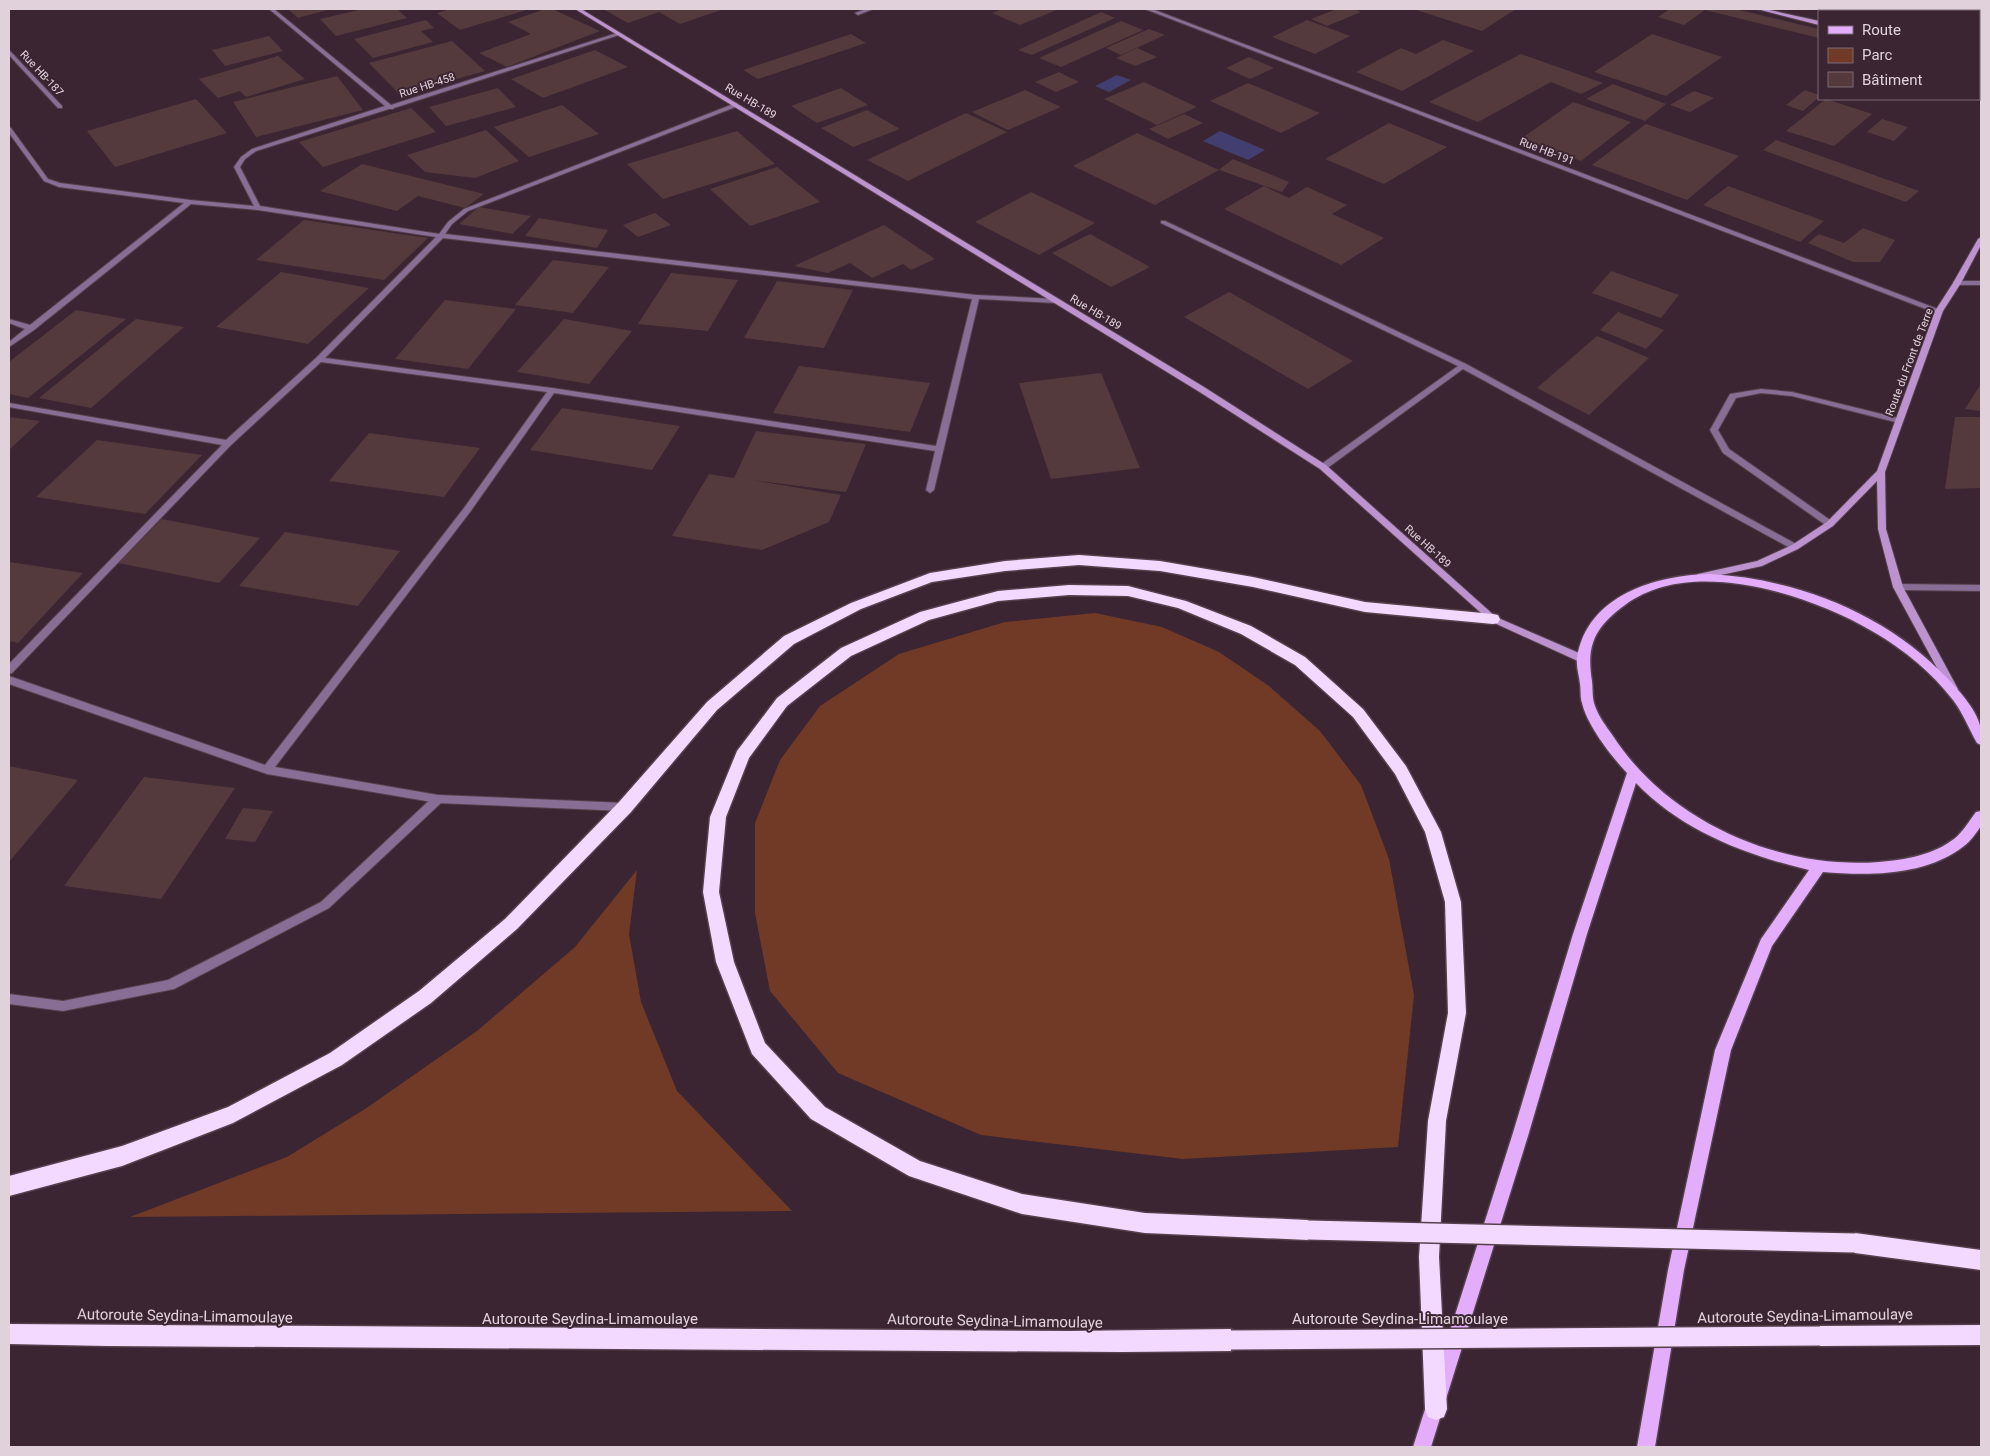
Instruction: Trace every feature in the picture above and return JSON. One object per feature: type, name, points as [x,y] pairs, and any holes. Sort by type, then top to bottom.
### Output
[{"type":"highway","points":[[9,1186],[122,1156],[233,1114],[336,1059],[424,997],[511,924],[625,807],[712,706],[789,640],[856,606],[930,578],[1005,566],[1079,560],[1160,566],[1253,582],[1365,607],[1493,619]]},
{"type":"highway","points":[[1436,1409],[1429,1257],[1437,1121],[1458,1013],[1453,902],[1433,832],[1401,770],[1358,713],[1300,662],[1246,630],[1181,604],[1128,592],[1069,590],[998,596],[925,616],[846,652],[782,702],[742,755],[718,817],[710,892],[725,962],[758,1048],[818,1113],[916,1169],[1022,1204],[1145,1223],[1308,1230],[1855,1243],[1981,1260]]},
{"type":"highway","name":"Autoroute Seydina-Limamoulaye","points":[[9,1334],[1111,1343],[1231,1340],[1981,1335]]},
{"type":"main road","points":[[1981,740],[1957,697],[1916,655],[1864,620],[1807,594],[1749,581],[1694,578],[1657,584],[1626,596],[1596,624],[1583,659],[1588,703],[1605,738],[1633,773],[1662,799],[1698,823],[1753,848],[1778,857],[1819,867],[1874,870],[1922,862],[1960,843],[1981,816]]},
{"type":"main road","points":[[1422,1447],[1436,1409],[1580,934],[1633,773]]},
{"type":"main road","points":[[1646,1447],[1676,1270],[1723,1050],[1766,943],[1819,867]]},
{"type":"street","points":[[271,9],[391,108]]},
{"type":"street","name":"Rue HB-189","points":[[578,9],[1056,300],[1323,467],[1493,619],[1583,659]]},
{"type":"street","points":[[858,13],[870,9]]},
{"type":"street","name":"Rue HB-191","points":[[1148,9],[1939,311]]},
{"type":"street","points":[[1759,9],[1818,23]]},
{"type":"street","name":"Rue HB-458","points":[[258,208],[237,167],[243,158],[254,150],[619,34]]},
{"type":"street","name":"Rue HB-187","points":[[9,52],[60,107]]},
{"type":"street","points":[[9,670],[228,443],[319,360],[441,236],[450,223],[466,210],[736,105]]},
{"type":"street","points":[[9,130],[46,180],[58,185],[190,202],[258,208],[441,236],[976,298],[1056,300]]},
{"type":"street","points":[[9,345],[190,202]]},
{"type":"street","points":[[1164,222],[1463,366],[1794,547]]},
{"type":"street","name":"Route du Front de Terre","points":[[1881,472],[1939,311],[1981,239]]},
{"type":"street","points":[[1957,283],[1981,283]]},
{"type":"street","points":[[930,490],[976,298]]},
{"type":"street","points":[[9,321],[31,328]]},
{"type":"street","points":[[319,360],[552,390],[939,449]]},
{"type":"street","points":[[1323,467],[1463,366]]},
{"type":"street","points":[[267,770],[468,510],[552,390]]},
{"type":"street","points":[[1830,524],[1726,452],[1714,430],[1733,396],[1761,392],[1792,394],[1899,422]]},
{"type":"street","points":[[9,405],[228,443]]},
{"type":"street","points":[[1694,578],[1759,564],[1794,547],[1830,524],[1881,472]]},
{"type":"street","points":[[1881,472],[1882,529],[1898,587],[1957,697]]},
{"type":"street","points":[[1898,587],[1981,588]]},
{"type":"street","points":[[9,680],[267,770],[438,799],[625,807]]},
{"type":"street","points":[[9,999],[62,1006],[170,985],[325,905],[438,799]]},
{"type":"green space","points":[[1095,613],[1162,627],[1219,652],[1269,686],[1320,731],[1361,785],[1389,859],[1414,995],[1398,1147],[1183,1159],[981,1135],[838,1073],[770,991],[755,913],[755,823],[780,760],[820,706],[899,654],[1005,622]]},
{"type":"green space","points":[[637,870],[629,934],[641,1002],[677,1091],[792,1211],[130,1217],[287,1157],[365,1109],[477,1031],[575,947]]},
{"type":"shaded area","points":[[1117,75],[1131,80],[1109,92],[1095,86]]},
{"type":"shaded area","points":[[1220,131],[1265,150],[1248,160],[1203,141]]},
{"type":"building","points":[[288,9],[331,9],[298,18]]},
{"type":"building","points":[[363,9],[397,9],[407,18],[336,36],[320,19]]},
{"type":"building","points":[[451,9],[530,9],[460,30],[437,13]]},
{"type":"building","points":[[545,9],[552,9],[600,31],[507,67],[479,53],[531,34],[508,22]]},
{"type":"building","points":[[603,9],[724,9],[680,24],[659,12],[628,23]]},
{"type":"building","points":[[1003,9],[1059,9],[1020,25],[992,13]]},
{"type":"building","points":[[1337,9],[1353,9],[1361,12],[1327,26],[1311,19]]},
{"type":"building","points":[[1413,9],[1516,9],[1482,31]]},
{"type":"building","points":[[1670,9],[1735,9],[1818,29],[1818,38],[1705,10],[1684,25],[1658,17]]},
{"type":"building","points":[[1101,12],[1115,18],[1032,55],[1018,50]]},
{"type":"building","points":[[426,20],[434,28],[421,31],[433,42],[373,58],[354,39]]},
{"type":"building","points":[[1307,20],[1350,36],[1315,54],[1272,37]]},
{"type":"building","points":[[1121,21],[1143,30],[1061,67],[1039,58]]},
{"type":"building","points":[[1149,29],[1165,35],[1121,55],[1106,48]]},
{"type":"building","points":[[851,34],[866,43],[758,79],[743,70]]},
{"type":"building","points":[[1652,34],[1722,57],[1666,96],[1594,72]]},
{"type":"building","points":[[269,36],[283,51],[225,66],[212,50]]},
{"type":"building","points":[[1443,40],[1474,51],[1402,91],[1356,72],[1401,48],[1416,54]]},
{"type":"building","points":[[452,41],[485,71],[400,95],[369,63]]},
{"type":"building","points":[[1137,48],[1157,57],[1135,66],[1116,58]]},
{"type":"building","points":[[595,50],[628,67],[543,98],[511,79]]},
{"type":"building","points":[[1521,54],[1603,83],[1581,94],[1551,82],[1478,122],[1429,102]]},
{"type":"building","points":[[278,56],[305,79],[246,97],[240,91],[218,98],[199,79]]},
{"type":"building","points":[[1249,57],[1274,68],[1250,79],[1226,68]]},
{"type":"building","points":[[1059,72],[1079,82],[1056,92],[1035,82]]},
{"type":"building","points":[[337,76],[363,110],[256,137],[233,102]]},
{"type":"building","points":[[1144,82],[1197,107],[1157,125],[1104,99]]},
{"type":"building","points":[[1248,83],[1320,113],[1281,133],[1210,101]]},
{"type":"building","points":[[1613,84],[1666,104],[1645,121],[1586,99]]},
{"type":"building","points":[[498,88],[516,107],[446,126],[429,107]]},
{"type":"building","points":[[841,88],[868,105],[817,123],[791,106]]},
{"type":"building","points":[[1025,90],[1061,107],[1008,130],[972,112]]},
{"type":"building","points":[[1805,90],[1818,95],[1818,98],[1803,111],[1786,105]]},
{"type":"building","points":[[1694,91],[1714,98],[1690,112],[1670,105]]},
{"type":"building","points":[[196,99],[227,133],[115,167],[87,131]]},
{"type":"building","points":[[1825,100],[1872,114],[1834,146],[1786,131]]},
{"type":"building","points":[[1573,102],[1631,122],[1581,161],[1521,139]]},
{"type":"building","points":[[562,105],[599,134],[529,157],[494,127]]},
{"type":"building","points":[[411,108],[436,132],[323,167],[299,142]]},
{"type":"building","points":[[867,110],[900,129],[853,147],[821,128]]},
{"type":"building","points":[[966,113],[1007,132],[908,181],[867,160]]},
{"type":"building","points":[[1184,114],[1203,123],[1168,139],[1149,129]]},
{"type":"building","points":[[1882,119],[1908,127],[1894,141],[1867,132]]},
{"type":"building","points":[[1389,123],[1447,147],[1384,184],[1325,159]]},
{"type":"building","points":[[1646,124],[1739,156],[1687,200],[1592,165]]},
{"type":"building","points":[[486,130],[519,161],[475,178],[425,172],[407,155]]},
{"type":"building","points":[[737,131],[775,164],[663,199],[627,164]]},
{"type":"building","points":[[1137,133],[1219,170],[1155,205],[1073,166]]},
{"type":"building","points":[[1776,140],[1919,191],[1906,202],[1763,150]]},
{"type":"building","points":[[1233,159],[1289,182],[1282,192],[1219,170]]},
{"type":"building","points":[[362,164],[484,194],[465,208],[418,196],[397,211],[320,191]]},
{"type":"building","points":[[777,167],[820,202],[750,226],[710,189]]},
{"type":"building","points":[[1264,186],[1289,198],[1307,187],[1347,205],[1332,214],[1384,238],[1341,265],[1224,209]]},
{"type":"building","points":[[1728,186],[1824,221],[1800,242],[1703,205]]},
{"type":"building","points":[[1031,192],[1095,223],[1039,255],[975,222]]},
{"type":"building","points":[[479,207],[531,216],[512,234],[459,224]]},
{"type":"building","points":[[655,213],[671,225],[638,237],[623,225]]},
{"type":"building","points":[[539,218],[608,230],[597,248],[525,236]]},
{"type":"building","points":[[304,220],[428,238],[384,280],[256,260]]},
{"type":"building","points":[[884,225],[935,259],[911,270],[903,264],[872,278],[850,263],[828,273],[794,266]]},
{"type":"building","points":[[1863,228],[1895,240],[1880,262],[1853,262],[1808,243],[1819,234],[1844,243]]},
{"type":"building","points":[[1090,234],[1150,267],[1111,287],[1052,253]]},
{"type":"building","points":[[553,260],[609,267],[573,313],[515,305]]},
{"type":"building","points":[[1611,271],[1679,295],[1661,318],[1592,293]]},
{"type":"building","points":[[281,272],[369,288],[308,344],[216,327]]},
{"type":"building","points":[[671,273],[738,280],[708,331],[638,324]]},
{"type":"building","points":[[777,281],[853,290],[824,348],[744,338]]},
{"type":"building","points":[[1229,292],[1353,361],[1308,389],[1184,317]]},
{"type":"building","points":[[445,300],[516,309],[468,369],[395,359]]},
{"type":"building","points":[[76,310],[126,319],[28,398],[9,394],[9,362]]},
{"type":"building","points":[[1618,312],[1664,330],[1646,349],[1600,330]]},
{"type":"building","points":[[136,319],[184,327],[91,408],[39,398]]},
{"type":"building","points":[[564,319],[632,331],[589,384],[517,372]]},
{"type":"building","points":[[1597,336],[1649,358],[1589,415],[1537,388]]},
{"type":"building","points":[[799,366],[930,383],[910,432],[773,413]]},
{"type":"building","points":[[1101,373],[1140,468],[1051,479],[1019,383]]},
{"type":"building","points":[[1981,384],[1981,411],[1965,409]]},
{"type":"building","points":[[562,408],[680,426],[652,470],[530,450]]},
{"type":"building","points":[[9,417],[40,421],[9,450]]},
{"type":"building","points":[[1955,417],[1981,417],[1981,488],[1945,489]]},
{"type":"building","points":[[756,431],[866,444],[846,492],[752,480],[841,495],[829,522],[762,550],[672,536],[709,474],[734,478]]},
{"type":"building","points":[[369,433],[480,448],[444,497],[329,481]]},
{"type":"building","points":[[97,440],[202,455],[145,514],[36,497]]},
{"type":"building","points":[[162,519],[260,538],[219,583],[118,563]]},
{"type":"building","points":[[285,532],[400,551],[358,606],[239,586]]},
{"type":"building","points":[[9,562],[83,573],[18,643],[9,641]]},
{"type":"building","points":[[9,766],[78,780],[9,862]]},
{"type":"building","points":[[144,777],[235,788],[161,899],[64,886]]},
{"type":"building","points":[[243,808],[273,811],[255,842],[225,839]]}]
